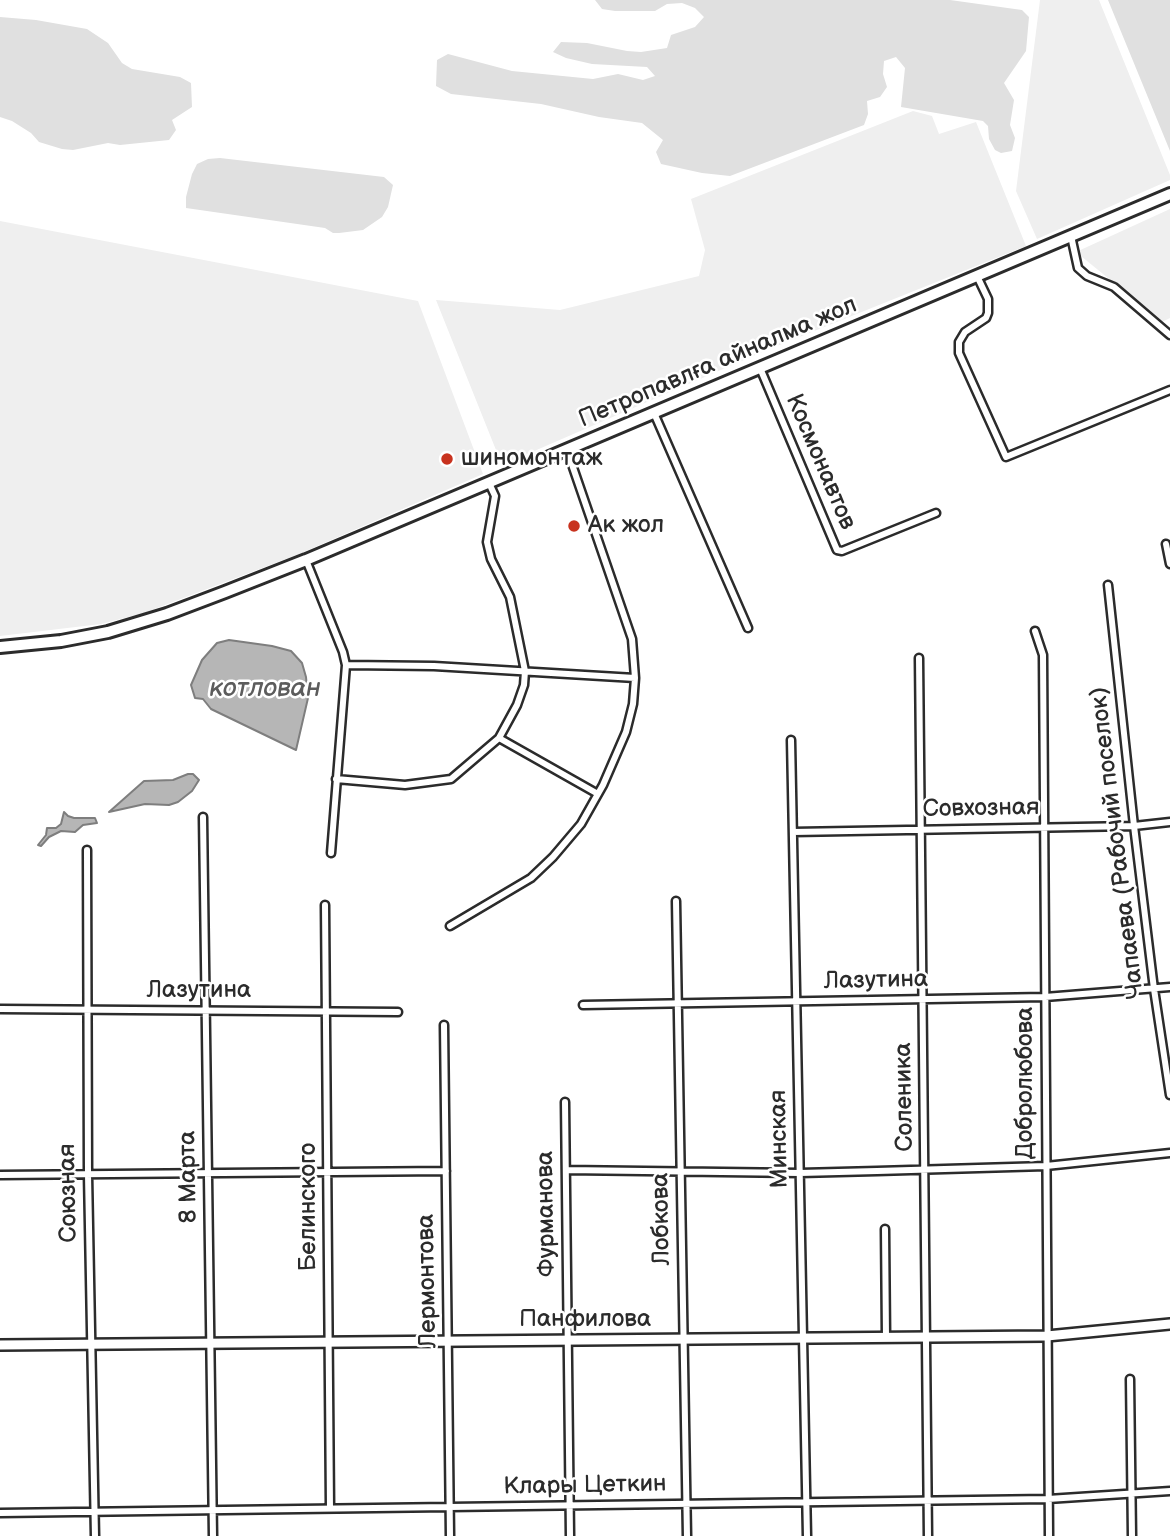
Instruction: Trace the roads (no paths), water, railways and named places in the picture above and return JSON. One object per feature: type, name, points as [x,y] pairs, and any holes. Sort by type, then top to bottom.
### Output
[{"type":"highway","name":"Петропавлға айналма жол","points":[[0,647],[61,641],[108,632],[167,614],[306,560],[1170,194]]},
{"type":"street","points":[[1072,236],[1078,268],[1087,276],[1114,287],[1170,335]]},
{"type":"street","points":[[977,276],[988,299],[988,313],[986,318],[965,332],[959,353],[1006,457],[1170,390]]},
{"type":"street","name":"Космонавтов","points":[[760,368],[837,550],[842,551],[936,513]]},
{"type":"street","points":[[654,413],[748,628]]},
{"type":"street","points":[[450,926],[531,878],[581,824],[626,732],[633,704],[635,659],[627,620],[567,450]]},
{"type":"street","points":[[336,779],[405,785],[451,779],[499,738],[522,695],[525,671],[510,597],[491,559],[488,533],[495,496],[489,483]]},
{"type":"street","points":[[1166,544],[1170,564]]},
{"type":"street","points":[[306,560],[346,665],[331,853]]},
{"type":"street","name":"Чапаева (Рабочий поселок)","points":[[1108,585],[1134,826],[1170,1095]]},
{"type":"street","name":"Добролюбова","points":[[1035,631],[1043,655],[1049,1536]]},
{"type":"street","name":"Соленика","points":[[919,658],[929,1536]]},
{"type":"street","points":[[346,665],[635,678]]},
{"type":"street","points":[[499,738],[598,794]]},
{"type":"street","name":"Минская","points":[[791,740],[807,1536]]},
{"type":"street","name":"8 Марта","points":[[203,817],[213,1536]]},
{"type":"street","name":"Совхозная","points":[[793,832],[1134,826],[1170,822]]},
{"type":"street","name":"Союзная","points":[[87,850],[86,1009],[95,1536]]},
{"type":"street","name":"Лобкова","points":[[676,901],[687,1536]]},
{"type":"street","name":"Белинского","points":[[325,905],[330,1508]]},
{"type":"street","name":"Лазутина","points":[[583,1005],[1045,998],[1170,987]]},
{"type":"street","name":"Лазутина","points":[[0,1009],[398,1012]]},
{"type":"street","name":"Лермонтова","points":[[444,1025],[450,1536]]},
{"type":"street","name":"Фурманова","points":[[565,1102],[570,1536]]},
{"type":"street","points":[[566,1170],[800,1173],[925,1170],[1046,1166],[1170,1153]]},
{"type":"street","points":[[0,1175],[446,1171]]},
{"type":"street","points":[[885,1229],[886,1337]]},
{"type":"street","name":"Панфилова","points":[[0,1345],[1047,1335],[1170,1324]]},
{"type":"street","points":[[1130,1379],[1132,1536]]},
{"type":"street","name":"Клары Цеткин","points":[[0,1513],[1048,1499],[1170,1491]]},
{"type":"water","name":"котлован","points":[[229,640],[291,651],[302,663],[308,698],[296,750],[211,709],[203,699],[195,698],[191,685],[202,660],[217,643]]},
{"type":"water","points":[[193,774],[199,780],[192,791],[178,802],[169,805],[145,804],[109,812],[144,781],[173,780]]},
{"type":"water","points":[[64,812],[74,818],[95,818],[97,823],[83,825],[75,832],[61,831],[49,837],[41,846],[38,845],[46,835],[47,828],[56,828],[61,824]]},
{"type":"place","name":"шиномонтаж","points":[[447,459]]},
{"type":"place","name":"Ак жол","points":[[574,526]]}]
